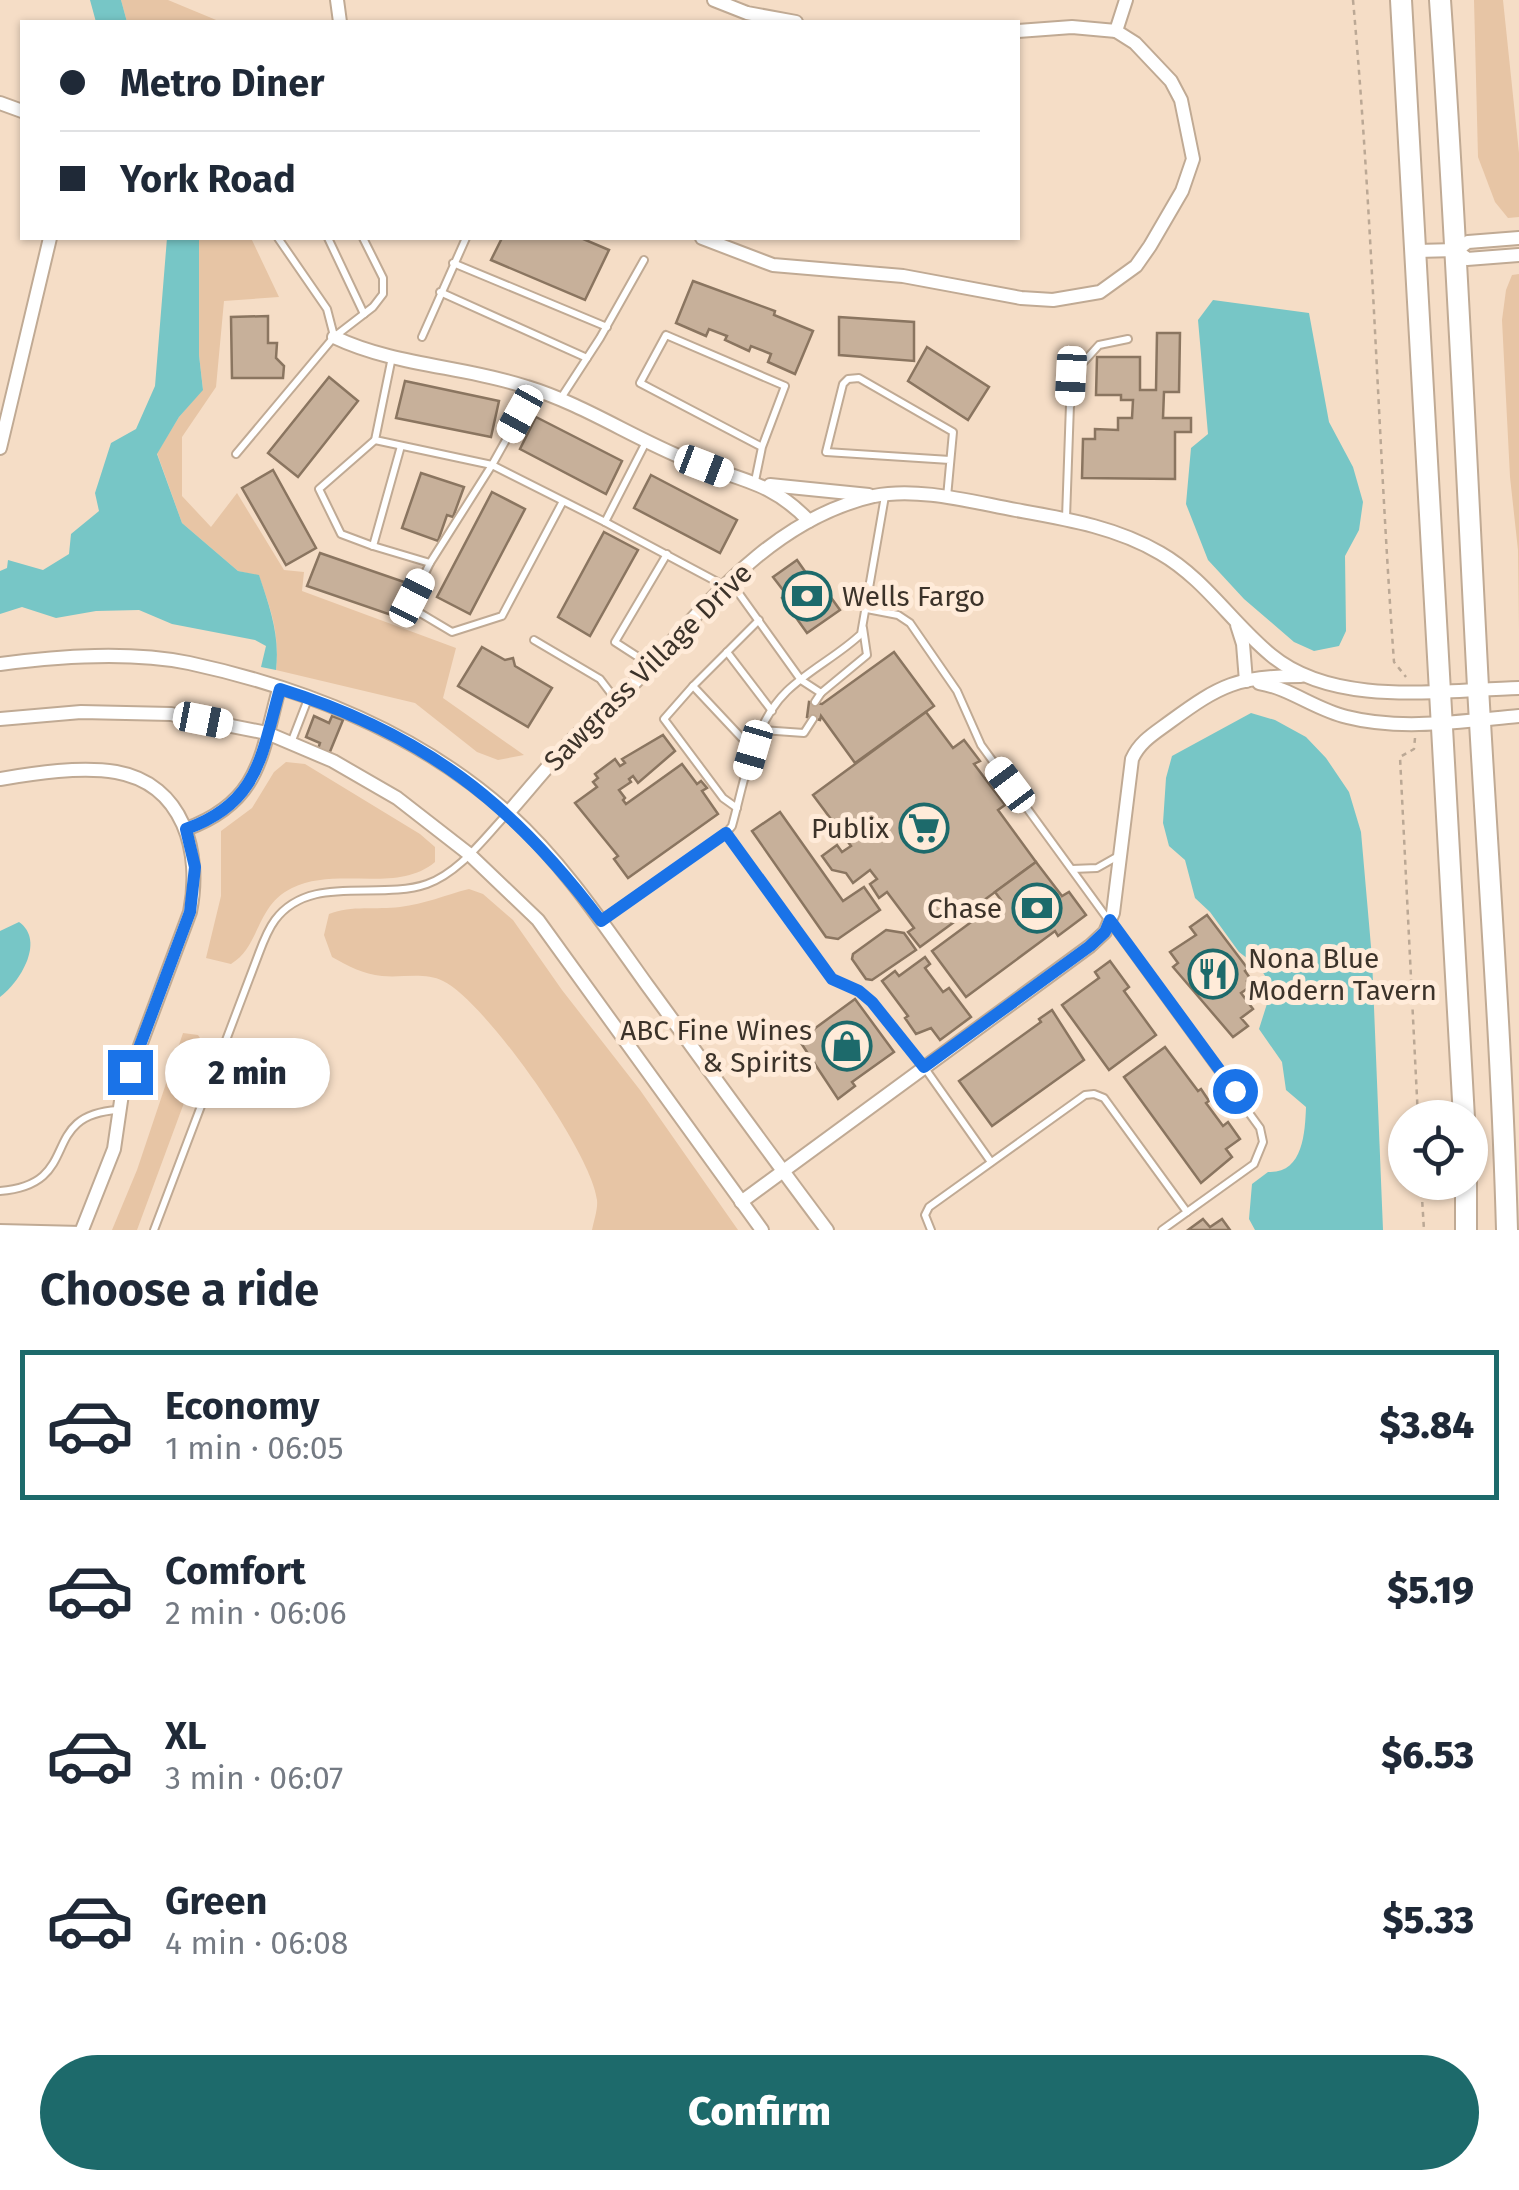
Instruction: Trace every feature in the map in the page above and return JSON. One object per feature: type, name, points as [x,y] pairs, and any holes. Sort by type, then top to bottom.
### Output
[{"type":"main road","points":[[1401,0],[1463,1100]]},
{"type":"main road","points":[[1440,0],[1458,250],[1507,1230]]},
{"type":"main road","points":[[1466,1200],[1466,1230]]},
{"type":"street","points":[[714,0],[748,13],[785,20]]},
{"type":"street","points":[[1116,32],[1128,2]]},
{"type":"street","points":[[707,240],[773,265],[903,276],[1022,298],[1052,300],[1100,292],[1136,266],[1182,191],[1193,159],[1181,100],[1172,81],[1135,43],[1116,32],[1072,27],[1020,31]]},
{"type":"street","points":[[1416,252],[1458,250],[1468,242],[1519,238]]},
{"type":"street","points":[[0,448],[50,240]]},
{"type":"street","points":[[1458,250],[1467,260],[1519,255]]},
{"type":"street","points":[[334,337],[392,356],[534,389],[723,474],[779,493],[809,521]]},
{"type":"street","points":[[759,484],[881,495]]},
{"type":"street","name":"Sawgrass Village Drive","points":[[508,813],[560,753],[727,583],[809,521],[844,505],[881,495],[946,498],[1066,519],[1131,537],[1190,574],[1270,654],[1301,676],[1345,688],[1519,688]]},
{"type":"street","points":[[1234,618],[1244,644],[1246,681]]},
{"type":"street","points":[[0,664],[48,658],[142,658],[187,663],[308,698],[382,727],[419,748],[508,813],[572,880],[827,1230]]},
{"type":"street","points":[[742,1202],[1105,932],[1121,854],[1132,759],[1137,748],[1212,691],[1246,681],[1301,676]]},
{"type":"street","points":[[1246,681],[1269,685],[1321,710],[1350,718],[1442,722],[1519,716]]},
{"type":"street","points":[[186,829],[202,823],[243,795],[256,768],[280,689]]},
{"type":"street","points":[[0,719],[81,712],[171,714],[267,733],[333,761],[398,798],[469,854],[538,920],[762,1230]]},
{"type":"street","points":[[0,779],[106,772],[132,776],[162,793],[173,806],[186,829],[195,867],[190,912],[119,1110],[114,1149],[82,1230]]},
{"type":"lane","points":[[279,240],[327,308],[334,337]]},
{"type":"lane","points":[[329,240],[364,314]]},
{"type":"lane","points":[[236,454],[334,337],[383,294],[383,278],[364,240]]},
{"type":"lane","points":[[422,337],[465,240]]},
{"type":"lane","points":[[560,400],[644,260]]},
{"type":"lane","points":[[453,263],[607,327]]},
{"type":"lane","points":[[440,292],[587,358]]},
{"type":"lane","points":[[759,484],[762,447],[785,386],[666,335],[640,383],[762,447]]},
{"type":"lane","points":[[1066,519],[1071,376],[1099,345],[1128,340]]},
{"type":"lane","points":[[392,356],[375,440],[318,489],[341,534],[430,563]]},
{"type":"lane","points":[[946,498],[953,432],[859,378],[843,384],[826,452],[950,460]]},
{"type":"lane","points":[[534,389],[430,563],[412,598],[415,610],[452,632],[502,616],[562,503]]},
{"type":"lane","points":[[375,440],[492,465],[727,583],[801,680],[821,693]]},
{"type":"lane","points":[[605,522],[646,441]]},
{"type":"lane","points":[[373,546],[402,446]]},
{"type":"lane","points":[[815,702],[867,655],[863,628],[881,495]]},
{"type":"lane","points":[[650,665],[615,642],[667,554]]},
{"type":"lane","points":[[867,610],[898,615],[910,624],[958,691],[981,745],[1260,1128],[1263,1142],[1254,1164],[1162,1230]]},
{"type":"lane","points":[[737,808],[723,798],[664,719],[758,620]]},
{"type":"lane","points":[[601,921],[726,833],[753,750],[772,711],[788,690],[852,642],[863,628]]},
{"type":"lane","points":[[534,640],[600,679],[616,700]]},
{"type":"lane","points":[[727,652],[772,711]]},
{"type":"lane","points":[[693,686],[753,750]]},
{"type":"lane","points":[[291,743],[308,698]]},
{"type":"lane","points":[[761,730],[804,733],[813,718]]},
{"type":"lane","points":[[154,1230],[256,961],[271,924],[282,911],[295,900],[326,892],[380,891],[426,884],[442,877],[469,854],[508,813]]},
{"type":"lane","points":[[726,833],[832,979],[859,991],[872,1002],[992,1162]]},
{"type":"lane","points":[[1072,869],[1098,868],[1121,854]]},
{"type":"lane","points":[[930,1230],[924,1215],[929,1207],[1085,1095],[1094,1094],[1104,1098],[1187,1212]]},
{"type":"lane","points":[[0,1191],[25,1189],[46,1176],[65,1137],[84,1116],[119,1110]]},
{"type":"lane","points":[[0,1228],[82,1230]]},
{"type":"path","points":[[1353,0],[1367,156],[1382,508],[1394,662],[1405,674],[1411,690]]},
{"type":"path","points":[[1416,722],[1414,749],[1400,757],[1417,1100]]},
{"type":"path","points":[[1422,1200],[1424,1230]]},
{"type":"shaded area","points":[[121,0],[168,0],[216,20],[126,20]]},
{"type":"shaded area","points":[[1474,0],[1503,0],[1519,153],[1519,217],[1508,218],[1495,202],[1478,157]]},
{"type":"shaded area","points":[[199,240],[252,240],[279,297],[224,301],[216,387],[182,437],[182,496],[211,527],[237,493],[284,570],[304,572],[302,591],[456,648],[443,698],[524,755],[498,760],[477,752],[415,703],[276,670],[274,622],[259,576],[238,571],[182,523],[157,453],[179,417],[203,389],[199,355]]},
{"type":"shaded area","points":[[1519,274],[1519,630],[1518,550],[1502,320],[1506,290],[1512,275]]},
{"type":"shaded area","points":[[286,762],[305,764],[420,834],[435,847],[435,862],[403,876],[328,879],[292,888],[271,905],[241,956],[231,964],[206,958],[221,896],[221,831],[252,808],[274,772]]},
{"type":"shaded area","points":[[469,889],[483,894],[513,920],[738,1230],[592,1230],[597,1200],[577,1149],[534,1080],[484,1017],[461,994],[436,978],[375,975],[332,957],[324,935],[329,914],[409,906]]},
{"type":"shaded area","points":[[183,1033],[198,1035],[205,1046],[137,1230],[112,1230],[137,1170]]},
{"type":"water","points":[[90,0],[121,0],[126,20],[95,20]]},
{"type":"water","points":[[167,240],[199,240],[199,355],[203,390],[179,417],[157,454],[182,523],[238,571],[259,575],[275,633],[276,670],[261,667],[266,646],[255,640],[172,624],[139,610],[96,611],[56,618],[22,607],[0,614],[0,571],[7,568],[8,560],[43,570],[69,554],[71,534],[99,511],[95,493],[111,443],[136,429],[155,386]]},
{"type":"water","points":[[1213,300],[1309,313],[1329,422],[1353,467],[1363,502],[1359,530],[1345,556],[1346,631],[1339,646],[1314,651],[1294,642],[1244,599],[1208,560],[1186,504],[1191,448],[1208,434],[1198,320]]},
{"type":"water","points":[[1251,713],[1275,720],[1306,737],[1326,758],[1349,792],[1361,832],[1372,958],[1383,1230],[1255,1230],[1249,1219],[1252,1184],[1268,1172],[1289,1166],[1300,1150],[1306,1107],[1286,1090],[1282,1062],[1259,1029],[1272,988],[1261,969],[1239,952],[1195,898],[1185,860],[1169,846],[1163,823],[1166,778],[1172,756]]},
{"type":"water","points":[[19,922],[27,930],[30,950],[15,982],[0,997],[0,931]]},
{"type":"building","points":[[501,240],[586,240],[609,250],[585,300],[491,260]]},
{"type":"building","points":[[693,281],[775,311],[774,315],[813,331],[795,374],[768,362],[771,354],[751,346],[749,351],[709,329],[706,336],[676,323]]},
{"type":"building","points":[[268,316],[268,343],[277,343],[276,358],[284,366],[283,378],[232,378],[231,317]]},
{"type":"building","points":[[839,317],[914,322],[914,361],[839,355]]},
{"type":"building","points":[[1157,333],[1180,333],[1179,392],[1164,392],[1163,418],[1191,418],[1191,432],[1175,432],[1175,479],[1082,478],[1083,439],[1095,439],[1095,429],[1118,430],[1118,418],[1132,418],[1133,400],[1121,400],[1121,395],[1096,395],[1097,357],[1140,357],[1140,390],[1156,390]]},
{"type":"building","points":[[927,347],[989,387],[968,420],[908,381]]},
{"type":"building","points":[[329,377],[358,401],[298,477],[268,453]]},
{"type":"building","points":[[405,381],[499,401],[491,437],[396,418]]},
{"type":"building","points":[[536,417],[622,461],[606,494],[520,449]]},
{"type":"building","points":[[273,470],[316,548],[286,565],[242,488]]},
{"type":"building","points":[[421,473],[464,487],[453,517],[447,515],[438,541],[402,528]]},
{"type":"building","points":[[651,475],[737,520],[720,553],[634,508]]},
{"type":"building","points":[[492,492],[525,509],[470,614],[437,597]]},
{"type":"building","points":[[604,532],[638,550],[590,636],[558,617]]},
{"type":"building","points":[[320,553],[410,584],[397,617],[307,586]]},
{"type":"building","name":"Wells Fargo","points":[[797,560],[809,577],[814,574],[840,610],[807,633],[782,598],[786,594],[773,577]]},
{"type":"building","points":[[482,647],[505,660],[513,658],[515,666],[552,688],[528,727],[458,686]]},
{"type":"building","points":[[894,652],[934,706],[855,763],[821,716],[820,720],[807,717],[809,702],[822,704]]},
{"type":"building","name":"Publix","points":[[926,712],[953,748],[964,740],[980,761],[974,764],[1005,805],[998,810],[1036,862],[920,947],[908,932],[914,928],[887,892],[879,898],[870,884],[877,879],[870,870],[853,883],[846,873],[832,870],[822,856],[837,845],[842,852],[851,846],[813,795]]},
{"type":"building","points":[[314,716],[329,723],[332,716],[343,720],[329,754],[318,749],[320,743],[306,737]]},
{"type":"building","points":[[663,735],[675,751],[638,783],[633,776],[629,779],[631,782],[619,790],[623,800],[626,804],[682,764],[697,784],[701,781],[707,788],[702,791],[718,814],[628,878],[614,859],[618,856],[575,803],[597,787],[593,782],[598,778],[595,774],[615,759],[620,766],[625,763],[622,759]]},
{"type":"building","points":[[780,812],[843,901],[864,887],[880,910],[838,939],[826,937],[752,831]]},
{"type":"building","points":[[1036,862],[1062,896],[1069,892],[1086,915],[1058,936],[1055,931],[966,997],[932,951],[1001,900],[995,892]]},
{"type":"building","name":"Nona Blue Modern Tavern","points":[[1207,915],[1248,969],[1245,971],[1250,978],[1247,981],[1251,986],[1241,993],[1253,1009],[1241,1018],[1248,1026],[1233,1037],[1173,967],[1178,963],[1170,952],[1196,935],[1190,927]]},
{"type":"building","points":[[886,930],[904,933],[916,950],[872,980],[866,979],[852,959],[853,954]]},
{"type":"building","points":[[925,957],[930,964],[925,968],[943,992],[949,988],[971,1017],[940,1040],[931,1028],[916,1034],[882,981],[895,971],[899,976]]},
{"type":"building","points":[[1110,961],[1129,987],[1124,991],[1156,1035],[1109,1070],[1062,1005],[1099,978],[1095,972]]},
{"type":"building","name":"ABC Fine Wines & Spirits","points":[[855,999],[894,1052],[852,1082],[855,1086],[838,1099],[799,1040]]},
{"type":"building","points":[[1052,1010],[1084,1060],[992,1126],[959,1081]]},
{"type":"building","points":[[1165,1047],[1198,1091],[1201,1089],[1223,1126],[1228,1122],[1240,1139],[1226,1149],[1232,1157],[1201,1183],[1124,1077]]},
{"type":"building","points":[[1203,1219],[1210,1227],[1222,1219],[1230,1230],[1188,1230]]},
{"type":"place","name":"Wells Fargo","points":[[807,596]]},
{"type":"place","name":"Publix","points":[[924,828]]},
{"type":"place","name":"Chase","points":[[1037,908]]},
{"type":"place","name":"Nona Blue Modern Tavern","points":[[1213,974]]},
{"type":"place","name":"ABC Fine Wines & Spirits","points":[[847,1046]]},
{"type":"route","points":[[130,1072],[190,912],[195,867],[186,829],[202,823],[243,795],[262,754],[280,689],[382,727],[452,769],[508,813],[572,880],[601,921],[726,833],[832,979],[859,991],[872,1002],[924,1067],[1090,946],[1105,932],[1110,920],[1235,1091]]}]
